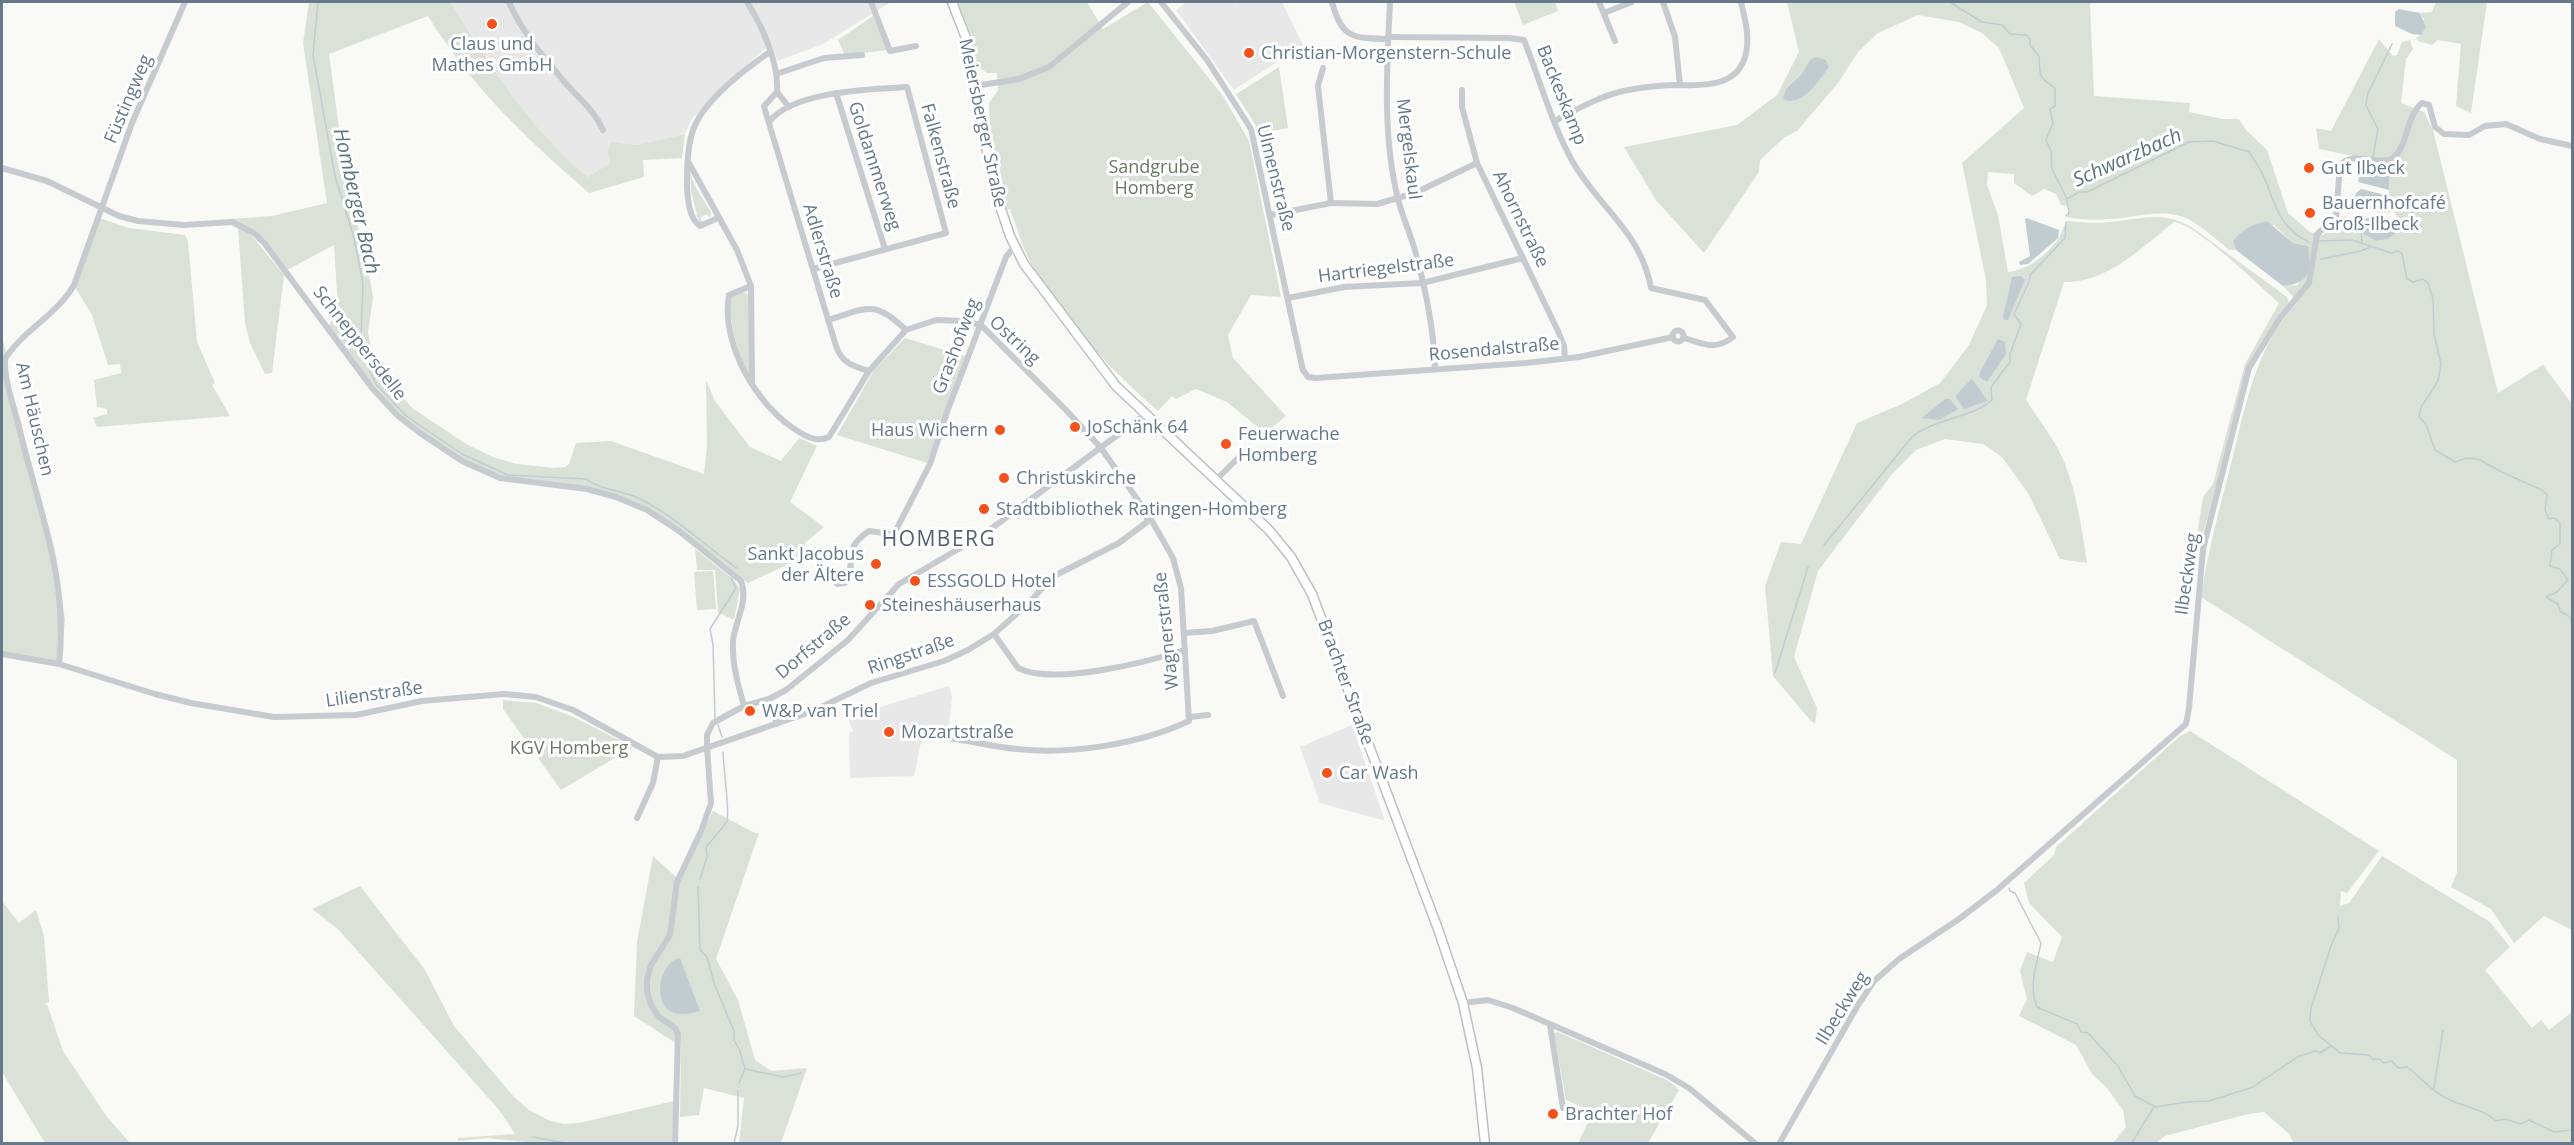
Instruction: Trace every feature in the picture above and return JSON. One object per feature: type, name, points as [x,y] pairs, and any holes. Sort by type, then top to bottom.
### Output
[{"type":"main road","name":"Meiersberger Straße","points":[[952,2],[966,38],[993,178],[1007,228],[1015,246],[1041,289],[1109,378],[1146,414]]},
{"type":"main road","name":"Brachter Straße","points":[[1146,414],[1276,537],[1299,570],[1312,594],[1435,920],[1463,1003],[1477,1068],[1485,1143]]},
{"type":"street","name":"Füstingweg","points":[[101,209],[132,123],[185,2]]},
{"type":"street","points":[[509,2],[516,19],[546,61],[597,116],[603,130]]},
{"type":"street","points":[[747,2],[770,52],[776,74],[777,92],[789,107]]},
{"type":"street","points":[[871,2],[890,51],[916,46]]},
{"type":"street","points":[[975,86],[1019,79],[1049,67],[1128,2]]},
{"type":"street","name":"Ulmenstraße","points":[[1161,2],[1207,60],[1246,120],[1254,138],[1303,370],[1308,376],[1316,378]]},
{"type":"street","points":[[1332,2],[1340,25],[1348,34],[1356,38],[1388,38]]},
{"type":"street","name":"Mergelskaul","points":[[1390,2],[1387,82],[1389,130],[1398,198],[1414,246],[1434,344],[1435,369]]},
{"type":"street","points":[[1599,2],[1615,41]]},
{"type":"street","points":[[1604,13],[1632,2]]},
{"type":"street","points":[[1663,2],[1675,37],[1680,85]]},
{"type":"street","points":[[1556,121],[1615,93],[1654,86],[1697,87],[1722,82],[1743,63],[1747,37],[1741,2]]},
{"type":"street","name":"Backeskamp","points":[[1388,38],[1524,40],[1573,162],[1585,181],[1628,231],[1648,273],[1651,288],[1705,300],[1733,337],[1723,345],[1717,346],[1684,338]]},
{"type":"street","points":[[718,218],[700,226],[692,217],[687,196],[692,135],[696,122],[727,87],[770,52]]},
{"type":"street","points":[[776,74],[824,58],[862,55]]},
{"type":"street","points":[[1323,68],[1318,86],[1331,203]]},
{"type":"street","name":"Falkenstraße","points":[[836,93],[907,87],[946,233],[885,249]]},
{"type":"street","name":"Ahornstraße","points":[[1462,90],[1462,107],[1477,163],[1564,346],[1565,358]]},
{"type":"street","name":"Adlerstraße","points":[[777,92],[764,106],[765,111],[839,355],[852,366],[868,370]]},
{"type":"street","points":[[769,122],[777,113],[789,107],[836,93]]},
{"type":"street","name":"Goldammerweg","points":[[836,93],[885,249]]},
{"type":"street","name":"Ilbeckweg","points":[[1779,1143],[1874,981],[1899,959],[1959,919],[1997,890],[2186,724],[2203,549],[2249,368],[2280,318],[2309,283],[2317,234],[2336,218],[2340,165],[2349,159],[2376,162],[2392,159],[2400,148],[2413,114],[2422,104],[2429,105],[2433,123],[2444,134],[2469,135],[2485,126],[2506,124],[2540,139],[2572,146]]},
{"type":"street","points":[[689,163],[737,250],[751,286],[752,382]]},
{"type":"street","points":[[1270,215],[1331,203],[1377,204],[1415,193],[1477,163]]},
{"type":"street","name":"Schneppersdelle","points":[[2,168],[47,182],[101,209],[138,221],[184,225],[221,222],[241,225],[265,244],[384,402],[420,433],[483,472],[517,481],[570,486],[602,492],[647,510],[678,531],[738,577],[743,586],[744,598],[734,634],[733,650],[735,670],[744,706]]},
{"type":"street","name":"Am Häuschen","points":[[60,664],[62,611],[55,559],[4,362],[10,351],[35,324],[68,295],[101,209]]},
{"type":"street","name":"Grashofweg","points":[[837,584],[844,584],[851,571],[850,552],[855,541],[869,531],[891,534],[895,532],[930,464],[947,412],[1006,257],[1015,246]]},
{"type":"street","points":[[813,269],[885,249]]},
{"type":"street","name":"Hartriegelstraße","points":[[1288,298],[1344,287],[1422,283],[1523,258]]},
{"type":"street","points":[[751,286],[729,295],[728,301],[735,350],[746,375],[752,382]]},
{"type":"street","points":[[828,320],[872,307],[888,314],[906,330]]},
{"type":"street","name":"Ostring","points":[[752,382],[778,418],[790,427],[818,440],[829,437],[868,370],[906,330],[926,322],[947,319],[981,326],[1101,448]]},
{"type":"street","name":"Rosendalstraße","points":[[1316,378],[1579,357],[1673,338],[1674,333],[1678,330],[1684,334],[1684,338]]},
{"type":"street","name":"Dorfstraße","points":[[707,747],[708,735],[713,723],[744,706],[769,699],[786,690],[848,640],[899,584],[984,534],[1146,414]]},
{"type":"street","points":[[1101,448],[1147,513]]},
{"type":"street","points":[[1216,480],[1241,455]]},
{"type":"street","name":"Wagnerstraße","points":[[1147,513],[1173,558],[1180,588],[1189,719]]},
{"type":"street","name":"Ringstraße","points":[[707,747],[813,711],[871,683],[944,661],[975,647],[994,634],[1029,603],[1052,577],[1119,543],[1147,522],[1147,513]]},
{"type":"street","points":[[1184,633],[1212,631],[1254,621],[1283,696]]},
{"type":"street","points":[[994,634],[1018,668],[1039,673],[1068,673],[1117,668],[1185,650]]},
{"type":"street","name":"Lilienstraße","points":[[2,654],[60,664],[155,694],[274,717],[356,715],[422,701],[504,694],[536,697],[573,710],[658,757]]},
{"type":"street","points":[[769,699],[777,724]]},
{"type":"street","points":[[930,736],[1018,749],[1065,751],[1119,743],[1189,719],[1208,715]]},
{"type":"street","points":[[637,818],[653,783],[658,757],[683,756],[707,747],[711,802],[702,829],[677,882],[670,935],[651,965],[647,979],[651,1005],[659,1017],[675,1028],[678,1034],[675,1143]]},
{"type":"street","points":[[1463,1003],[1493,1001],[1677,1080],[1756,1143]]},
{"type":"street","points":[[1550,1025],[1563,1108]]},
{"type":"shaded area","points":[[449,2],[891,2],[823,44],[778,61],[771,43],[724,85],[691,120],[685,134],[637,145],[611,142],[607,152],[610,163],[587,177],[563,156],[519,107],[495,75]]},
{"type":"shaded area","name":"Christian-Morgenstern-Schule","points":[[1187,2],[1232,2],[1235,4],[1239,2],[1282,2],[1303,45],[1234,90],[1176,10]]},
{"type":"shaded area","points":[[2399,9],[2420,13],[2426,27],[2421,35],[2412,34],[2395,26],[2395,12]]},
{"type":"shaded area","points":[[1816,57],[1826,60],[1829,67],[1820,79],[1810,91],[1797,100],[1783,99],[1786,89],[1801,75],[1811,59]]},
{"type":"shaded area","points":[[2362,164],[2389,169],[2389,190],[2358,182]]},
{"type":"shaded area","points":[[2361,189],[2389,196],[2392,212],[2361,208],[2354,201],[2356,193]]},
{"type":"shaded area","points":[[2370,218],[2398,222],[2401,230],[2388,239],[2376,241],[2357,230],[2358,219]]},
{"type":"shaded area","points":[[2025,219],[2059,230],[2058,238],[2028,264],[2020,265],[2019,262],[2030,256]]},
{"type":"shaded area","points":[[2267,221],[2293,243],[2308,246],[2309,269],[2304,279],[2299,282],[2283,286],[2236,250],[2233,241],[2244,230]]},
{"type":"shaded area","points":[[2021,276],[2025,280],[2008,320],[2004,320],[2012,277]]},
{"type":"shaded area","points":[[1998,339],[2005,342],[2006,354],[1987,382],[1979,377],[1980,372]]},
{"type":"shaded area","points":[[1972,378],[1988,401],[1964,409],[1955,396]]},
{"type":"shaded area","points":[[1945,399],[1950,399],[1958,409],[1939,420],[1922,418]]},
{"type":"shaded area","name":"Mozartstraße","points":[[949,686],[952,697],[948,734],[926,730],[924,742],[921,742],[914,776],[850,778],[849,733],[853,731],[847,717]]},
{"type":"shaded area","points":[[1352,725],[1385,821],[1320,803],[1300,747]]},
{"type":"shaded area","points":[[680,958],[700,1011],[686,1014],[675,1013],[666,1007],[662,1000],[660,992],[663,974],[673,961]]},
{"type":"green space","points":[[309,2],[450,2],[511,95],[546,137],[587,177],[610,163],[607,152],[611,142],[637,145],[685,134],[682,158],[643,160],[644,177],[589,193],[501,111],[462,65],[428,16],[329,54],[347,188],[365,252],[373,297],[368,333],[375,363],[412,408],[468,445],[493,457],[517,464],[565,467],[569,464],[576,443],[611,441],[704,474],[707,445],[706,380],[715,401],[750,447],[781,461],[799,438],[817,446],[790,502],[824,527],[805,543],[805,550],[797,564],[791,563],[748,583],[673,527],[620,497],[517,479],[485,470],[457,457],[432,441],[408,422],[367,377],[329,326],[338,307],[334,245],[287,270],[256,233],[230,219],[272,216],[327,203],[303,43]]},
{"type":"green space","name":"Sandgrube Homberg","points":[[958,2],[1087,2],[1103,29],[1148,2],[1223,96],[1249,141],[1281,297],[1251,295],[1228,335],[1233,358],[1286,416],[1265,433],[1227,402],[1196,389],[1176,399],[1172,396],[1158,411],[1105,361],[1058,305],[1028,258],[1010,209],[1007,209],[995,170],[999,168],[990,134],[989,103],[998,90],[997,73],[987,73],[977,66],[970,33]]},
{"type":"green space","points":[[1514,2],[1555,2],[1558,11],[1523,25]]},
{"type":"green space","points":[[1787,2],[2092,2],[2090,4],[2094,96],[2190,103],[2189,112],[2223,119],[2239,119],[2246,130],[2267,150],[2288,213],[2310,232],[2323,235],[2344,216],[2358,219],[2357,230],[2376,241],[2388,239],[2401,230],[2389,196],[2389,169],[2401,162],[2388,163],[2319,149],[2316,128],[2331,131],[2379,39],[2393,56],[2397,55],[2402,42],[2410,40],[2413,49],[2406,59],[2401,103],[2424,112],[2433,130],[2498,393],[2543,365],[2572,404],[2572,930],[2544,916],[2514,943],[2491,909],[2451,887],[2457,872],[2457,760],[2201,597],[2213,534],[2253,382],[2271,339],[2298,302],[2283,286],[2298,285],[2308,246],[2293,243],[2274,225],[2233,241],[2236,250],[2229,250],[2199,226],[2179,216],[2159,213],[2098,220],[2067,217],[2069,206],[2061,205],[2056,194],[2044,189],[2032,196],[2014,183],[2014,174],[1988,172],[1987,185],[1998,215],[2008,272],[2030,265],[2049,250],[2059,238],[2067,221],[2099,223],[2165,218],[2186,224],[2197,231],[2287,297],[2289,304],[2249,368],[2198,552],[2195,549],[2203,497],[2213,484],[2245,364],[2279,303],[2198,233],[2174,222],[2124,262],[2110,270],[2080,281],[2064,282],[2026,400],[2052,439],[2065,464],[2076,500],[2087,563],[2060,559],[2028,493],[2002,457],[1983,444],[1945,439],[1916,450],[1892,474],[1818,571],[1794,657],[1817,708],[1815,724],[1810,720],[1773,676],[1765,586],[1781,542],[1801,544],[1857,423],[1902,404],[1940,383],[1969,345],[1987,305],[1986,280],[1962,163],[2024,108],[1999,48],[1982,33],[1959,22],[1918,15],[1878,33],[1858,52],[1838,83],[1797,131],[1785,137],[1760,160],[1759,172],[1704,253],[1656,200],[1624,147],[1737,125],[1777,95],[1799,52]],"holes":[[[1972,378],[1988,401],[1960,402],[1955,396]]]},
{"type":"green space","points":[[2436,2],[2487,2],[2471,113],[2456,106],[2461,44],[2438,40],[2432,45],[2418,41],[2416,38],[2421,35],[2424,19],[2420,13],[2432,12]]},
{"type":"green space","points":[[873,16],[888,50],[845,55],[838,40]]},
{"type":"green space","points":[[1279,67],[1288,128],[1272,131],[1270,128],[1268,133],[1258,135],[1255,124],[1236,94]]},
{"type":"green space","points":[[690,173],[696,188],[711,212],[710,218],[707,214],[700,218],[703,223],[701,224],[696,215]]},
{"type":"green space","points":[[99,218],[129,228],[185,235],[188,241],[197,342],[215,383],[212,385],[230,416],[97,427],[93,418],[107,414],[107,409],[97,407],[94,380],[121,373],[120,364],[108,365],[92,315],[75,287]]},
{"type":"green space","points":[[238,227],[252,236],[284,275],[272,373],[265,374],[250,343],[245,323]]},
{"type":"green space","points":[[743,292],[749,295],[750,375],[737,348],[731,313],[732,294]]},
{"type":"green space","points":[[2,337],[7,355],[4,364],[55,550],[65,620],[60,662],[2,652]]},
{"type":"green space","points":[[905,338],[965,356],[927,463],[837,435],[874,370]]},
{"type":"green space","points":[[695,549],[734,580],[740,589],[734,620],[718,612],[715,570],[697,570]]},
{"type":"green space","points":[[713,571],[716,609],[697,610],[694,572]]},
{"type":"green space","name":"KGV Homberg","points":[[503,700],[536,703],[569,715],[633,747],[561,790],[503,709]]},
{"type":"green space","points":[[2190,731],[2379,851],[2347,893],[2341,891],[2340,906],[2349,903],[2382,856],[2490,922],[2510,947],[2485,970],[2532,1028],[2541,1020],[2549,1030],[2572,1012],[2572,1143],[2294,1143],[2289,1134],[2264,1112],[2248,1114],[2165,1136],[2156,1143],[2113,1143],[2126,1127],[2123,1110],[2107,1088],[2092,1074],[2076,1045],[2019,1016],[2027,999],[2020,971],[2027,952],[2053,962],[2062,937],[2029,903],[2024,883],[2054,855],[2056,847],[2180,736]]},
{"type":"green space","points":[[713,811],[759,833],[716,959],[738,1000],[755,1060],[771,1071],[807,1068],[781,1143],[739,1143],[744,1098],[704,1088],[699,1115],[680,1117],[681,1040],[674,1042],[634,1016],[637,942],[653,856],[675,876],[682,876]]},
{"type":"green space","points":[[360,886],[425,970],[454,1026],[514,1097],[529,1110],[548,1120],[564,1124],[579,1123],[674,1101],[672,1143],[545,1144],[486,1138],[458,1141],[458,1138],[515,1134],[500,1111],[338,929],[312,909]]},
{"type":"green space","points":[[2,901],[19,923],[36,910],[44,936],[49,1002],[42,1005],[47,1004],[63,1051],[107,1117],[130,1143],[45,1143],[2,1072]]},
{"type":"green space","points":[[1558,1032],[1669,1081],[1679,1090],[1648,1143],[1578,1143],[1593,1112],[1566,1100],[1554,1033]]},
{"type":"waterway","name":"Homberger Bach","points":[[318,2],[313,55],[335,176],[354,238],[363,284],[361,336],[369,369],[376,384],[406,416],[462,454],[508,475],[586,479],[592,483],[632,495],[677,522],[738,569]]},
{"type":"waterway","name":"Schwarzbach","points":[[1950,2],[1982,22],[2002,25],[2010,34],[2026,35],[2030,39],[2030,45],[2039,56],[2041,75],[2055,88],[2055,106],[2050,109],[2053,123],[2046,140],[2051,151],[2052,169],[2067,199],[2079,192],[2087,192],[2189,142],[2213,141],[2249,152],[2285,223],[2299,237],[2309,242]]},
{"type":"waterway","points":[[2373,157],[2378,129],[2366,105],[2368,93],[2392,44]]},
{"type":"waterway","points":[[2066,216],[2069,213],[2067,200]]},
{"type":"waterway","points":[[1824,545],[1912,437],[1932,425],[1974,411],[1992,400],[1991,387],[2010,362],[2010,354],[2021,324],[2014,314],[2030,275],[2065,238],[2066,222]]},
{"type":"waterway","points":[[2361,232],[2362,242]]},
{"type":"waterway","name":"Schwarzbach","points":[[2319,241],[2352,240],[2391,253],[2398,251],[2402,254],[2407,279],[2413,282],[2423,279],[2428,283],[2433,299],[2434,334],[2441,364],[2438,381],[2421,407],[2419,417],[2426,424],[2435,450],[2455,462],[2466,458],[2478,459],[2542,490],[2547,495],[2545,510],[2549,519],[2554,518],[2560,523],[2560,544],[2552,550],[2550,566],[2560,569],[2568,580],[2557,592],[2546,597],[2558,604],[2560,611],[2570,617],[2572,624]]},
{"type":"waterway","points":[[2321,259],[2370,247]]},
{"type":"waterway","points":[[1775,673],[1808,567]]},
{"type":"waterway","name":"Homberger Bach","points":[[715,718],[713,644],[710,629],[736,588],[731,578]]},
{"type":"waterway","name":"Homberger Bach","points":[[718,725],[722,737]]},
{"type":"waterway","name":"Homberger Bach","points":[[700,879],[707,857],[706,847],[728,817],[723,752]]},
{"type":"waterway","name":"Homberger Bach","points":[[698,887],[700,950],[707,957],[714,983],[734,1031],[734,1040],[740,1051],[745,1069],[739,1083]]},
{"type":"waterway","points":[[2009,888],[2015,893],[2041,943],[2033,983],[2037,1007],[2077,1024],[2081,1032],[2088,1033],[2118,1066],[2135,1096],[2156,1107],[2209,1101],[2253,1087],[2299,1056],[2316,1051],[2320,1053],[2331,1046]]},
{"type":"waterway","points":[[2338,917],[2339,929],[2332,943],[2311,1008],[2310,1021],[2318,1035],[2340,1053],[2368,1055],[2384,1063],[2392,1061],[2398,1068],[2407,1067],[2442,1096],[2474,1108],[2496,1121],[2505,1119],[2520,1124],[2529,1120],[2554,1132],[2572,1130]]},
{"type":"waterway","points":[[2434,1088],[2443,1030]]},
{"type":"waterway","points":[[745,1069],[784,1077],[801,1073]]},
{"type":"waterway","name":"Homberger Bach","points":[[734,1144],[738,1125],[738,1090]]},
{"type":"waterway","points":[[2131,1144],[2154,1107]]},
{"type":"waterway","points":[[533,1137],[571,1144]]},
{"type":"place","name":"Claus und Mathes GmbH","points":[[492,24]]},
{"type":"place","name":"Christian-Morgenstern-Schule","points":[[1249,53]]},
{"type":"place","name":"Gut Ilbeck","points":[[2309,168]]},
{"type":"place","name":"Bauernhofcafé Groß-Ilbeck","points":[[2310,213]]},
{"type":"place","name":"JoSchänk 64","points":[[1075,427]]},
{"type":"place","name":"Haus Wichern","points":[[1000,430]]},
{"type":"place","name":"Feuerwache Homberg","points":[[1226,444]]},
{"type":"place","name":"Christuskirche","points":[[1004,478]]},
{"type":"place","name":"Stadtbibliothek Ratingen-Homberg","points":[[984,509]]},
{"type":"place","name":"Sankt Jacobus der Ältere","points":[[876,564]]},
{"type":"place","name":"ESSGOLD Hotel","points":[[915,581]]},
{"type":"place","name":"Steineshäuserhaus","points":[[870,605]]},
{"type":"place","name":"W&P van Triel","points":[[750,711]]},
{"type":"place","name":"Mozartstraße","points":[[889,732]]},
{"type":"place","name":"Car Wash","points":[[1327,773]]},
{"type":"place","name":"Brachter Hof","points":[[1553,1114]]},
{"type":"district","name":"HOMBERG","points":[[939,539]]}]
